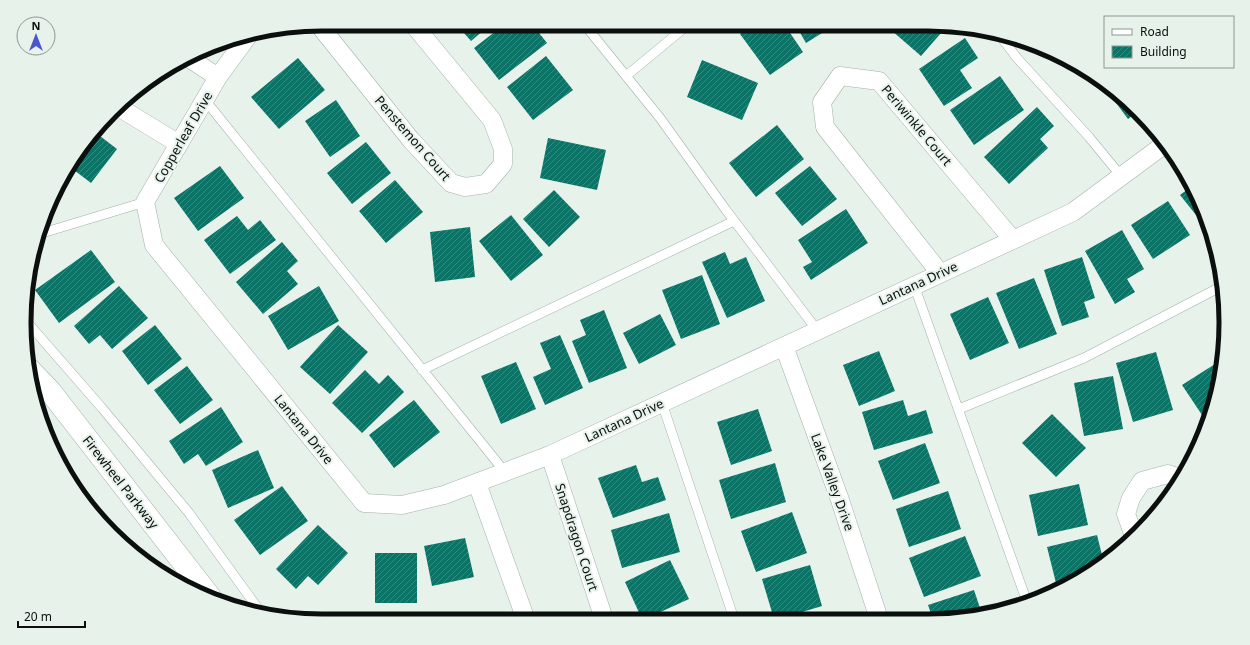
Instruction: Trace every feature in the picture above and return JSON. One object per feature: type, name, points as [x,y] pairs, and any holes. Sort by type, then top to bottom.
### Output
[{"type":"main road","name":"Firewheel Parkway","points":[[37,377],[50,391],[203,588]]},
{"type":"street","name":"Penstemon Court","points":[[325,31],[411,140],[451,183],[465,187],[486,184],[503,164],[503,149],[492,120],[419,31]]},
{"type":"street","name":"Copperleaf Drive","points":[[145,202],[218,77],[244,42]]},
{"type":"street","points":[[194,61],[218,77]]},
{"type":"street","name":"Periwinkle Court","points":[[940,273],[824,127],[822,102],[840,76],[880,81],[1013,240]]},
{"type":"street","points":[[123,110],[179,144]]},
{"type":"street","name":"Lantana Drive","points":[[145,202],[154,245],[364,503],[402,505],[444,495],[550,455],[1074,212],[1161,147]]},
{"type":"street","name":"Lake Valley Drive","points":[[784,346],[840,500],[877,614]]},
{"type":"street","name":"Snapdragon Court","points":[[550,455],[602,614]]},
{"type":"street","points":[[1132,531],[1126,514],[1131,498],[1142,481],[1168,474],[1175,476]]},
{"type":"street","points":[[476,483],[524,614]]},
{"type":"lane","points":[[590,31],[660,118],[734,221],[817,330]]},
{"type":"lane","points":[[626,76],[681,31]]},
{"type":"lane","points":[[1004,41],[1017,58],[1089,137],[1121,176]]},
{"type":"lane","points":[[205,100],[505,472]]},
{"type":"lane","points":[[45,232],[145,202]]},
{"type":"lane","points":[[422,370],[734,221]]},
{"type":"lane","points":[[914,285],[1025,597]]},
{"type":"lane","points":[[958,409],[1084,358],[1217,289]]},
{"type":"lane","points":[[31,327],[102,408],[189,513],[256,606]]},
{"type":"lane","points":[[662,403],[732,614]]},
{"type":"building","points":[[462,31],[483,31],[471,41]]},
{"type":"building","points":[[496,31],[538,31],[547,43],[499,80],[474,48]]},
{"type":"building","points":[[744,31],[789,31],[803,52],[770,75],[740,34]]},
{"type":"building","points":[[799,31],[825,31],[806,43]]},
{"type":"building","points":[[892,31],[942,32],[921,56]]},
{"type":"building","points":[[965,38],[978,58],[960,70],[972,88],[944,106],[919,69]]},
{"type":"building","points":[[546,56],[573,90],[533,120],[507,87]]},
{"type":"building","points":[[298,58],[325,90],[279,129],[251,97]]},
{"type":"building","points":[[702,60],[758,83],[742,120],[687,97]]},
{"type":"building","points":[[1000,76],[1024,110],[974,145],[950,110]]},
{"type":"building","points":[[1110,95],[1133,115],[1128,119]]},
{"type":"building","points":[[336,100],[360,136],[330,157],[305,121]]},
{"type":"building","points":[[1037,107],[1054,126],[1040,139],[1048,148],[1009,184],[984,157]]},
{"type":"building","points":[[777,125],[804,159],[756,197],[729,163]]},
{"type":"building","points":[[99,135],[117,149],[91,183],[74,170]]},
{"type":"building","points":[[548,138],[606,150],[597,190],[540,178]]},
{"type":"building","points":[[366,142],[391,173],[352,204],[327,173]]},
{"type":"building","points":[[220,166],[244,198],[198,231],[174,198]]},
{"type":"building","points":[[810,166],[837,199],[802,226],[775,193]]},
{"type":"building","points":[[395,180],[423,212],[386,243],[359,211]]},
{"type":"building","points":[[554,190],[580,217],[549,247],[523,219]]},
{"type":"building","points":[[1187,190],[1201,221],[1180,195]]},
{"type":"building","points":[[1168,201],[1190,235],[1153,259],[1131,225]]},
{"type":"building","points":[[846,209],[868,243],[811,280],[803,267],[812,262],[798,240]]},
{"type":"building","points":[[511,215],[543,255],[511,281],[479,241]]},
{"type":"building","points":[[237,216],[248,230],[260,220],[276,240],[230,274],[204,240]]},
{"type":"building","points":[[470,227],[475,277],[435,282],[430,232]]},
{"type":"building","points":[[1122,230],[1144,269],[1127,279],[1135,292],[1115,304],[1085,251]]},
{"type":"building","points":[[282,242],[298,261],[287,271],[298,284],[263,314],[236,282]]},
{"type":"building","points":[[91,250],[115,282],[59,323],[35,290]]},
{"type":"building","points":[[725,252],[730,264],[746,257],[765,301],[727,318],[702,262]]},
{"type":"building","points":[[1082,257],[1095,298],[1084,302],[1089,317],[1062,326],[1044,270]]},
{"type":"building","points":[[702,275],[720,324],[681,339],[662,290]]},
{"type":"building","points":[[1034,278],[1057,334],[1019,349],[996,293]]},
{"type":"building","points":[[119,286],[148,318],[112,349],[100,335],[89,344],[74,326]]},
{"type":"building","points":[[319,286],[339,321],[288,350],[268,316]]},
{"type":"building","points":[[988,297],[1009,343],[970,360],[950,314]]},
{"type":"building","points":[[604,310],[627,368],[589,383],[572,341],[586,335],[580,320]]},
{"type":"building","points":[[660,314],[676,345],[639,364],[623,333]]},
{"type":"building","points":[[155,325],[182,359],[148,385],[122,351]]},
{"type":"building","points":[[338,325],[368,352],[330,394],[300,367]]},
{"type":"building","points":[[560,335],[583,388],[545,405],[533,377],[551,369],[540,343]]},
{"type":"building","points":[[879,351],[895,391],[859,406],[843,365]]},
{"type":"building","points":[[1156,352],[1173,410],[1133,422],[1116,363]]},
{"type":"building","points":[[516,362],[536,409],[501,424],[481,376]]},
{"type":"building","points":[[1215,364],[1216,366],[1209,398],[1204,417],[1182,385]]},
{"type":"building","points":[[187,366],[213,400],[180,424],[154,390]]},
{"type":"building","points":[[365,370],[379,384],[388,375],[404,392],[362,433],[332,403]]},
{"type":"building","points":[[1113,376],[1123,429],[1084,436],[1074,383]]},
{"type":"building","points":[[414,400],[440,432],[394,468],[369,435]]},
{"type":"building","points":[[903,400],[908,416],[926,410],[933,433],[874,450],[862,412]]},
{"type":"building","points":[[221,407],[243,442],[206,466],[198,454],[184,464],[169,441]]},
{"type":"building","points":[[758,409],[772,451],[731,465],[717,422]]},
{"type":"building","points":[[1052,414],[1086,448],[1056,477],[1022,443]]},
{"type":"building","points":[[925,443],[940,483],[893,500],[878,461]]},
{"type":"building","points":[[258,450],[274,488],[228,508],[212,470]]},
{"type":"building","points":[[775,463],[786,502],[731,519],[719,480]]},
{"type":"building","points":[[636,465],[642,482],[658,477],[666,500],[613,518],[598,478]]},
{"type":"building","points":[[1079,484],[1088,525],[1038,536],[1029,495]]},
{"type":"building","points":[[282,486],[308,521],[260,555],[234,520]]},
{"type":"building","points":[[948,491],[961,529],[909,547],[896,509]]},
{"type":"building","points":[[792,512],[807,553],[756,572],[741,531]]},
{"type":"building","points":[[669,513],[680,552],[622,568],[611,530]]},
{"type":"building","points":[[318,525],[348,553],[318,585],[308,576],[296,589],[276,569]]},
{"type":"building","points":[[1097,535],[1102,556],[1056,584],[1047,547]]},
{"type":"building","points":[[965,536],[981,576],[924,597],[909,558]]},
{"type":"building","points":[[465,538],[474,577],[432,586],[424,546]]},
{"type":"building","points":[[375,553],[417,553],[417,603],[375,603]]},
{"type":"building","points":[[670,560],[689,599],[656,614],[640,614],[625,582]]},
{"type":"building","points":[[810,565],[822,606],[796,614],[772,614],[762,579]]},
{"type":"building","points":[[974,590],[980,609],[966,612],[931,614],[928,605]]}]
